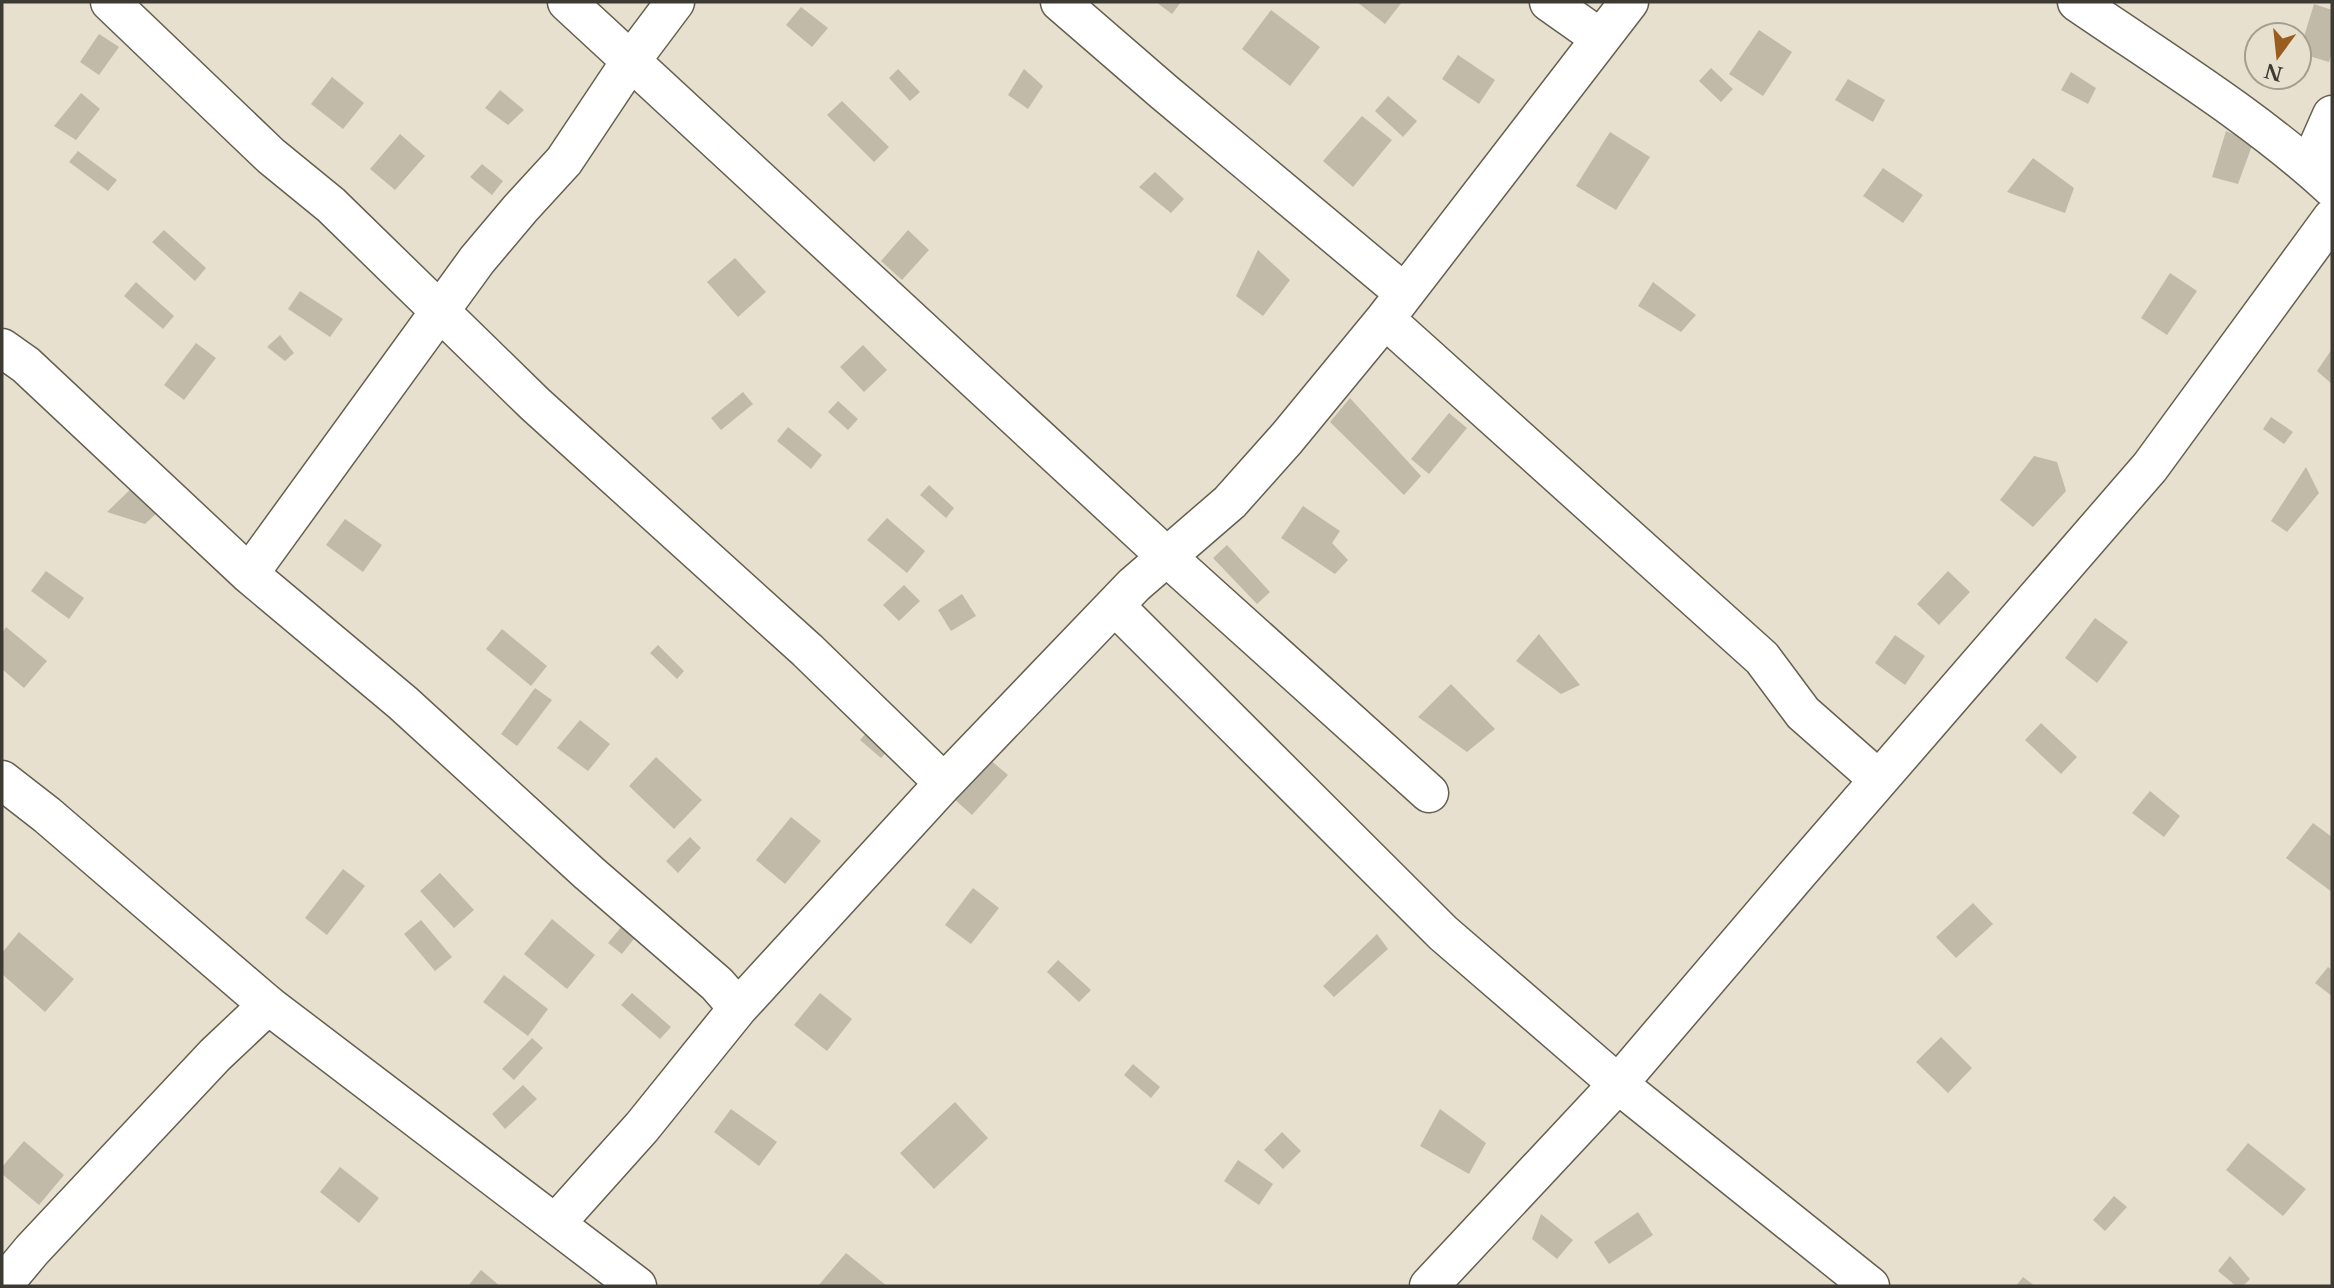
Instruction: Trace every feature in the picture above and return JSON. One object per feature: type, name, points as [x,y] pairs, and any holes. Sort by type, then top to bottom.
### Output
[{"type":"street","points":[[110,2],[271,156],[331,205],[535,404],[807,650],[944,783]]},
{"type":"street","points":[[566,2],[1166,556],[1429,793]]},
{"type":"street","points":[[249,574],[440,311],[503,229],[564,161],[630,62],[675,2]]},
{"type":"street","points":[[1060,2],[1164,92],[1394,305],[1762,658],[1803,713],[1878,779]]},
{"type":"street","points":[[1549,2],[1600,38]]},
{"type":"street","points":[[556,1223],[642,1127],[738,1008],[944,783],[1115,606],[1166,556],[1230,502],[1287,438],[1394,305],[1629,2]]},
{"type":"street","points":[[2077,2],[2226,104],[2321,177],[2332,115]]},
{"type":"street","points":[[1429,1286],[1618,1084],[1878,779],[2150,467],[2332,218]]},
{"type":"street","points":[[2,348],[26,365],[249,574],[403,702],[589,873],[717,984],[738,1008]]},
{"type":"street","points":[[1115,606],[1443,933],[1618,1084],[1870,1286]]},
{"type":"street","points":[[2,780],[47,815],[268,1005],[637,1286]]},
{"type":"street","points":[[2,1286],[32,1250],[215,1055],[268,1005]]},
{"type":"building","points":[[1156,2],[1181,2],[1172,14]]},
{"type":"building","points":[[1357,2],[1402,2],[1385,24]]},
{"type":"building","points":[[2314,4],[2332,10],[2332,52],[2329,62],[2313,57],[2313,21],[2309,21]]},
{"type":"building","points":[[801,7],[828,28],[812,47],[786,25]]},
{"type":"building","points":[[1271,10],[1320,47],[1290,86],[1242,49]]},
{"type":"building","points":[[1759,30],[1792,52],[1763,96],[1729,74]]},
{"type":"building","points":[[99,34],[119,47],[99,75],[80,62]]},
{"type":"building","points":[[1458,55],[1495,80],[1479,104],[1442,79]]},
{"type":"building","points":[[1711,68],[1733,89],[1721,102],[1699,81]]},
{"type":"building","points":[[898,69],[920,92],[910,101],[889,78]]},
{"type":"building","points":[[1024,69],[1043,86],[1028,109],[1008,95]]},
{"type":"building","points":[[2071,72],[2096,88],[2088,104],[2061,90]]},
{"type":"building","points":[[332,77],[364,103],[343,129],[311,104]]},
{"type":"building","points":[[1848,79],[1885,100],[1873,122],[1835,100]]},
{"type":"building","points":[[500,90],[524,110],[508,125],[485,108]]},
{"type":"building","points":[[81,93],[100,109],[76,140],[54,126]]},
{"type":"building","points":[[1388,96],[1417,121],[1403,137],[1375,111]]},
{"type":"building","points":[[842,101],[889,147],[874,162],[827,115]]},
{"type":"building","points":[[1362,116],[1392,140],[1353,187],[1323,161]]},
{"type":"building","points":[[2226,131],[2253,143],[2238,184],[2212,177]]},
{"type":"building","points":[[1610,132],[1650,157],[1616,210],[1576,186]]},
{"type":"building","points":[[400,134],[425,156],[395,190],[370,169]]},
{"type":"building","points":[[78,151],[117,180],[108,191],[69,162]]},
{"type":"building","points":[[2033,158],[2074,188],[2065,213],[2007,192]]},
{"type":"building","points":[[482,164],[503,181],[492,195],[470,177]]},
{"type":"building","points":[[1883,168],[1923,195],[1903,223],[1863,196]]},
{"type":"building","points":[[1155,172],[1184,199],[1171,213],[1139,187]]},
{"type":"building","points":[[164,230],[206,268],[195,281],[152,242]]},
{"type":"building","points":[[908,230],[929,250],[902,280],[881,261]]},
{"type":"building","points":[[1258,250],[1290,280],[1263,316],[1236,296]]},
{"type":"building","points":[[735,258],[766,292],[738,317],[707,282]]},
{"type":"building","points":[[2170,273],[2197,291],[2167,335],[2141,318]]},
{"type":"building","points":[[136,282],[174,316],[163,329],[124,296]]},
{"type":"building","points":[[1653,282],[1696,315],[1681,332],[1638,306]]},
{"type":"building","points":[[300,291],[343,319],[330,337],[288,309]]},
{"type":"building","points":[[280,335],[294,353],[285,361],[267,347]]},
{"type":"building","points":[[196,343],[216,358],[184,400],[164,385]]},
{"type":"building","points":[[863,345],[887,370],[864,392],[840,367]]},
{"type":"building","points":[[2332,349],[2332,384],[2317,371]]},
{"type":"building","points":[[743,392],[753,404],[721,430],[711,418]]},
{"type":"building","points":[[1350,398],[1421,476],[1404,495],[1330,422]]},
{"type":"building","points":[[838,401],[858,419],[848,430],[828,412]]},
{"type":"building","points":[[1449,413],[1467,428],[1429,474],[1411,459]]},
{"type":"building","points":[[2271,417],[2293,432],[2284,444],[2263,429]]},
{"type":"building","points":[[788,427],[822,455],[811,469],[777,441]]},
{"type":"building","points":[[2034,456],[2057,462],[2066,491],[2033,527],[2000,500]]},
{"type":"building","points":[[2306,467],[2319,493],[2287,532],[2271,521]]},
{"type":"building","points":[[136,484],[161,509],[145,524],[107,512]]},
{"type":"building","points":[[929,485],[954,508],[946,518],[920,495]]},
{"type":"building","points":[[1303,506],[1340,531],[1332,543],[1348,560],[1335,574],[1281,538]]},
{"type":"building","points":[[887,518],[925,551],[907,573],[867,540]]},
{"type":"building","points":[[345,519],[382,545],[363,572],[326,545]]},
{"type":"building","points":[[1227,545],[1270,592],[1257,604],[1213,558]]},
{"type":"building","points":[[46,571],[84,598],[69,619],[31,591]]},
{"type":"building","points":[[1948,571],[1970,592],[1939,625],[1917,604]]},
{"type":"building","points":[[904,585],[920,601],[899,621],[883,605]]},
{"type":"building","points":[[962,594],[976,616],[951,631],[938,610]]},
{"type":"building","points":[[2095,618],[2128,642],[2097,683],[2065,658]]},
{"type":"building","points":[[6,627],[47,661],[24,688],[2,669],[2,633]]},
{"type":"building","points":[[502,629],[547,666],[531,686],[486,649]]},
{"type":"building","points":[[1539,634],[1580,685],[1561,694],[1516,661]]},
{"type":"building","points":[[1895,635],[1925,656],[1905,685],[1875,663]]},
{"type":"building","points":[[658,645],[684,671],[677,679],[650,653]]},
{"type":"building","points":[[1451,684],[1495,729],[1467,752],[1418,717]]},
{"type":"building","points":[[535,688],[552,700],[517,746],[501,734]]},
{"type":"building","points":[[580,720],[610,744],[588,771],[557,748]]},
{"type":"building","points":[[2041,723],[2077,757],[2061,774],[2025,740]]},
{"type":"building","points":[[869,730],[890,748],[881,758],[860,740]]},
{"type":"building","points":[[656,757],[702,800],[674,829],[629,786]]},
{"type":"building","points":[[988,758],[1008,775],[972,815],[953,798]]},
{"type":"building","points":[[2150,791],[2180,816],[2164,837],[2132,813]]},
{"type":"building","points":[[791,817],[821,841],[785,884],[756,860]]},
{"type":"building","points":[[2313,823],[2332,837],[2332,892],[2286,858]]},
{"type":"building","points":[[690,837],[701,848],[678,873],[666,861]]},
{"type":"building","points":[[343,869],[365,886],[327,935],[305,918]]},
{"type":"building","points":[[440,873],[474,910],[454,928],[420,891]]},
{"type":"building","points":[[973,888],[999,908],[971,944],[945,925]]},
{"type":"building","points":[[1973,903],[1993,924],[1956,958],[1936,937]]},
{"type":"building","points":[[552,919],[595,955],[567,989],[524,954]]},
{"type":"building","points":[[421,920],[452,957],[435,971],[404,934]]},
{"type":"building","points":[[627,920],[640,931],[622,954],[608,943]]},
{"type":"building","points":[[19,932],[74,979],[45,1012],[2,974],[2,953]]},
{"type":"building","points":[[1377,934],[1388,949],[1334,997],[1323,986]]},
{"type":"building","points":[[1058,960],[1091,990],[1079,1002],[1047,972]]},
{"type":"building","points":[[2328,967],[2332,970],[2332,996],[2315,983]]},
{"type":"building","points":[[504,975],[548,1009],[528,1036],[483,1002]]},
{"type":"building","points":[[632,993],[671,1027],[660,1039],[621,1005]]},
{"type":"building","points":[[820,993],[852,1019],[827,1051],[794,1025]]},
{"type":"building","points":[[1941,1037],[1972,1068],[1948,1093],[1916,1062]]},
{"type":"building","points":[[532,1038],[543,1048],[514,1080],[502,1069]]},
{"type":"building","points":[[1133,1064],[1160,1087],[1151,1098],[1124,1075]]},
{"type":"building","points":[[523,1085],[537,1099],[505,1129],[492,1114]]},
{"type":"building","points":[[955,1102],[988,1138],[934,1189],[900,1153]]},
{"type":"building","points":[[731,1109],[777,1142],[759,1166],[714,1132]]},
{"type":"building","points":[[1440,1109],[1486,1143],[1469,1174],[1420,1146]]},
{"type":"building","points":[[1282,1132],[1301,1151],[1283,1169],[1264,1150]]},
{"type":"building","points":[[24,1141],[64,1175],[39,1205],[2,1174],[2,1167]]},
{"type":"building","points":[[2248,1143],[2306,1189],[2283,1216],[2226,1170]]},
{"type":"building","points":[[1238,1160],[1273,1184],[1259,1205],[1224,1181]]},
{"type":"building","points":[[340,1167],[379,1198],[359,1223],[320,1192]]},
{"type":"building","points":[[2114,1196],[2127,1207],[2105,1231],[2093,1220]]},
{"type":"building","points":[[1638,1212],[1653,1235],[1609,1264],[1594,1242]]},
{"type":"building","points":[[1541,1214],[1573,1240],[1557,1259],[1532,1239]]},
{"type":"building","points":[[846,1253],[887,1286],[818,1286]]},
{"type":"building","points":[[2230,1256],[2250,1279],[2243,1286],[2236,1286],[2218,1271]]},
{"type":"building","points":[[481,1270],[500,1286],[468,1286]]},
{"type":"building","points":[[2023,1277],[2035,1286],[2016,1286]]}]
